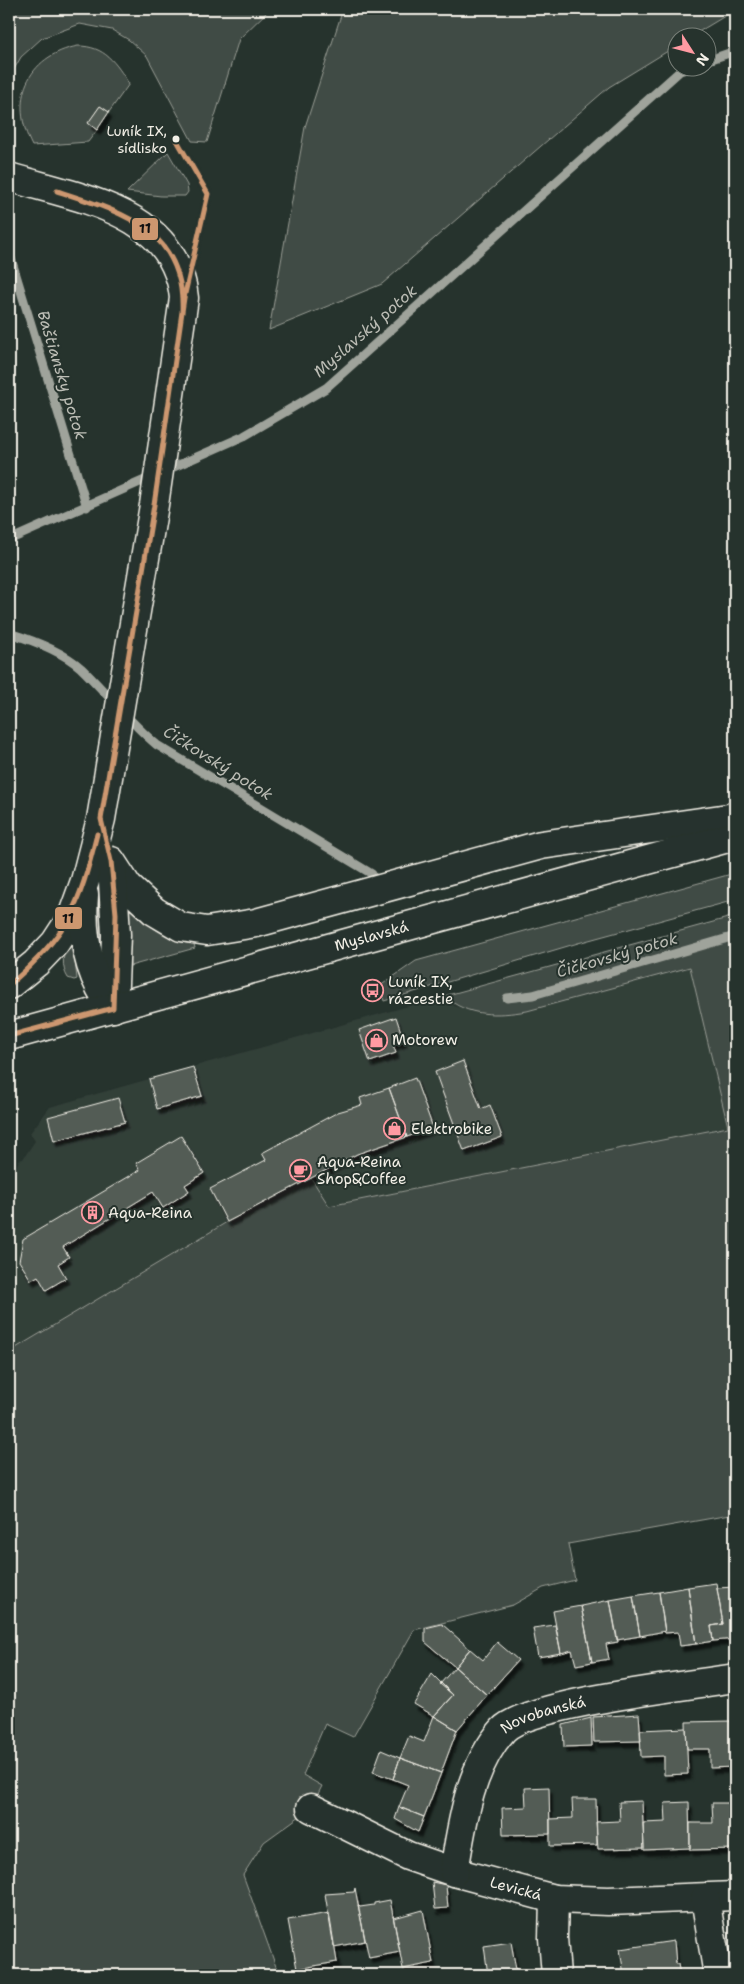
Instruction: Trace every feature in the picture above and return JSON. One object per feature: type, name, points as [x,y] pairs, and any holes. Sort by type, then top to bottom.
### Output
[{"type":"street","points":[[9,177],[53,189],[132,217],[146,227],[169,255],[181,277],[184,298],[154,506],[101,819],[85,881],[72,917],[55,943],[36,963],[9,985]]},
{"type":"street","points":[[111,861],[128,887],[140,900],[166,919],[194,930],[218,931],[256,923],[541,845],[735,817]]},
{"type":"street","points":[[101,819],[111,861],[116,935],[113,1008]]},
{"type":"street","name":"Myslavská","points":[[9,1036],[735,836]]},
{"type":"street","points":[[85,881],[86,945],[98,986],[113,1008]]},
{"type":"street","name":"Novobanská","points":[[454,1872],[463,1820],[473,1785],[494,1743],[510,1724],[536,1713],[570,1705],[735,1678]]},
{"type":"street","name":"Levická","points":[[311,1808],[408,1856],[454,1872],[554,1899],[608,1901],[735,1896]]},
{"type":"street","points":[[705,1898],[718,1975]]},
{"type":"street","points":[[554,1899],[552,1938],[556,1975]]},
{"type":"shaded area","points":[[9,9],[270,9],[239,39],[207,142],[192,141],[147,56],[129,40],[112,30],[80,24],[42,38],[21,57],[9,78]]},
{"type":"shaded area","points":[[343,9],[735,9],[705,28],[666,28],[666,52],[609,87],[382,284],[269,330],[305,127]]},
{"type":"shaded area","points":[[78,46],[103,52],[119,69],[129,84],[109,112],[100,106],[88,123],[97,130],[88,142],[32,146],[25,129],[22,113],[23,97],[27,83],[35,70],[46,60],[60,51]]},
{"type":"shaded area","points":[[168,152],[187,185],[188,192],[185,196],[161,196],[127,192]]},
{"type":"shaded area","points":[[735,873],[735,900],[578,943],[384,1001],[380,986],[416,961]]},
{"type":"shaded area","points":[[102,892],[102,952],[98,953],[96,894]]},
{"type":"shaded area","points":[[131,910],[168,937],[194,944],[195,948],[130,966],[127,912]]},
{"type":"shaded area","points":[[735,916],[735,1514],[568,1544],[575,1580],[543,1588],[513,1605],[414,1630],[353,1737],[325,1724],[303,1775],[322,1786],[311,1808],[264,1842],[243,1875],[279,1975],[9,1975],[9,1352],[227,1222],[311,1178],[329,1206],[728,1127],[690,967],[516,1013],[494,1014],[473,1011],[453,1003],[444,996]]},
{"type":"shaded area","points":[[70,941],[73,942],[77,979],[74,980],[68,978],[63,964],[65,950]]},
{"type":"shaded area","points":[[690,967],[728,1127],[328,1206],[311,1179],[227,1222],[9,1352],[9,1185],[19,1160],[23,1159],[35,1141],[30,1133],[50,1107],[444,996],[454,1006],[484,1014],[505,1014],[527,1011]]},
{"type":"building","points":[[100,106],[109,112],[97,130],[88,123]]},
{"type":"building","points":[[396,1017],[404,1041],[393,1045],[396,1053],[370,1062],[359,1030]]},
{"type":"building","points":[[463,1061],[481,1109],[490,1105],[502,1137],[464,1151],[435,1072]]},
{"type":"building","points":[[193,1067],[202,1096],[157,1109],[149,1079]]},
{"type":"building","points":[[415,1078],[433,1128],[407,1137],[389,1088]]},
{"type":"building","points":[[389,1088],[407,1137],[357,1154],[227,1222],[210,1189],[266,1160],[262,1153],[338,1112],[362,1105],[360,1098]]},
{"type":"building","points":[[118,1098],[125,1122],[54,1141],[48,1117]]},
{"type":"building","name":"Aqua-Reina","points":[[181,1136],[204,1173],[185,1185],[189,1191],[163,1208],[153,1192],[63,1247],[69,1257],[58,1264],[66,1278],[46,1290],[38,1276],[31,1280],[19,1261],[23,1239],[140,1170],[136,1163]]},
{"type":"building","points":[[716,1583],[723,1624],[711,1626],[713,1641],[696,1644],[688,1587]]},
{"type":"building","points":[[688,1587],[696,1644],[680,1646],[678,1632],[665,1633],[659,1592]]},
{"type":"building","points":[[735,1587],[735,1639],[713,1641],[711,1626],[723,1624],[717,1588]]},
{"type":"building","points":[[659,1592],[665,1631],[640,1636],[633,1596]]},
{"type":"building","points":[[633,1596],[640,1636],[617,1640],[610,1600]]},
{"type":"building","points":[[610,1600],[618,1642],[606,1644],[609,1659],[592,1662],[581,1606]]},
{"type":"building","points":[[581,1606],[592,1662],[576,1665],[572,1650],[561,1653],[553,1611]]},
{"type":"building","points":[[442,1624],[470,1649],[455,1667],[425,1642],[425,1628]]},
{"type":"building","points":[[555,1625],[561,1653],[538,1657],[533,1628]]},
{"type":"building","points":[[497,1642],[518,1660],[487,1695],[455,1667],[470,1649],[483,1660]]},
{"type":"building","points":[[455,1667],[487,1695],[457,1730],[434,1716],[453,1695],[440,1684]]},
{"type":"building","points":[[432,1674],[453,1695],[434,1716],[414,1704]]},
{"type":"building","points":[[639,1714],[641,1741],[594,1742],[593,1717]]},
{"type":"building","points":[[434,1716],[457,1730],[441,1773],[400,1758],[409,1736],[424,1742]]},
{"type":"building","points":[[732,1716],[735,1716],[735,1743],[733,1743]]},
{"type":"building","points":[[591,1718],[592,1746],[564,1747],[563,1725]]},
{"type":"building","points":[[732,1721],[734,1767],[710,1768],[710,1749],[687,1749],[686,1722]]},
{"type":"building","points":[[686,1728],[688,1774],[664,1775],[664,1756],[641,1757],[640,1730]]},
{"type":"building","points":[[381,1750],[400,1758],[393,1779],[373,1772]]},
{"type":"building","points":[[400,1758],[441,1773],[424,1817],[399,1807],[408,1785],[393,1779]]},
{"type":"building","points":[[549,1787],[550,1834],[503,1835],[502,1808],[526,1807],[525,1788]]},
{"type":"building","points":[[572,1799],[596,1799],[597,1845],[550,1846],[550,1819],[573,1818]]},
{"type":"building","points":[[642,1801],[644,1848],[598,1849],[596,1822],[620,1821],[619,1802]]},
{"type":"building","points":[[689,1802],[690,1848],[644,1850],[643,1823],[666,1822],[665,1803]]},
{"type":"building","points":[[712,1803],[735,1803],[735,1849],[690,1850],[690,1823],[713,1823]]},
{"type":"building","points":[[399,1807],[424,1817],[418,1832],[395,1819]]},
{"type":"building","points":[[432,1882],[446,1885],[448,1908],[435,1909]]},
{"type":"building","points":[[355,1888],[365,1941],[334,1947],[325,1894],[354,1892]]},
{"type":"building","points":[[390,1900],[400,1952],[369,1958],[358,1905],[360,1907],[374,1905],[374,1903]]},
{"type":"building","points":[[423,1910],[433,1963],[403,1969],[393,1916],[394,1918]]},
{"type":"building","points":[[329,1913],[337,1962],[297,1969],[288,1920]]},
{"type":"building","points":[[674,1941],[676,1964],[678,1964],[680,1975],[624,1975],[620,1949]]},
{"type":"building","points":[[511,1942],[517,1975],[488,1975],[484,1946]]},
{"type":"waterway","name":"Myslavský potok","points":[[716,58],[735,51]]},
{"type":"waterway","name":"Myslavský potok","points":[[9,540],[244,436],[326,388],[672,78]]},
{"type":"waterway","name":"Baštiansky potok","points":[[9,252],[87,507]]},
{"type":"waterway","name":"Čičkovský potok","points":[[9,633],[47,647],[74,662],[157,745],[372,874]]},
{"type":"waterway","name":"Čičkovský potok","points":[[507,998],[533,995],[735,936]]},
{"type":"transit line","name":"11","points":[[9,1036],[113,1008],[116,914],[111,861],[101,819],[154,505],[184,298],[208,194],[175,137]]},
{"type":"transit line","name":"11","points":[[57,191],[105,207],[126,217],[145,229],[161,243],[173,262],[180,285],[182,313]]},
{"type":"transit line","name":"11","points":[[9,985],[45,951],[68,918],[77,901],[84,881],[97,834]]},
{"type":"place","name":"Luník IX, sídlisko","points":[[176,139]]},
{"type":"place","name":"Luník IX, rázcestie","points":[[372,991]]},
{"type":"place","name":"Motorew","points":[[376,1040]]},
{"type":"place","name":"Elektrobike","points":[[395,1129]]},
{"type":"place","name":"Aqua-Reina Shop&Coffee","points":[[301,1171]]},
{"type":"place","name":"Aqua-Reina","points":[[92,1213]]}]
